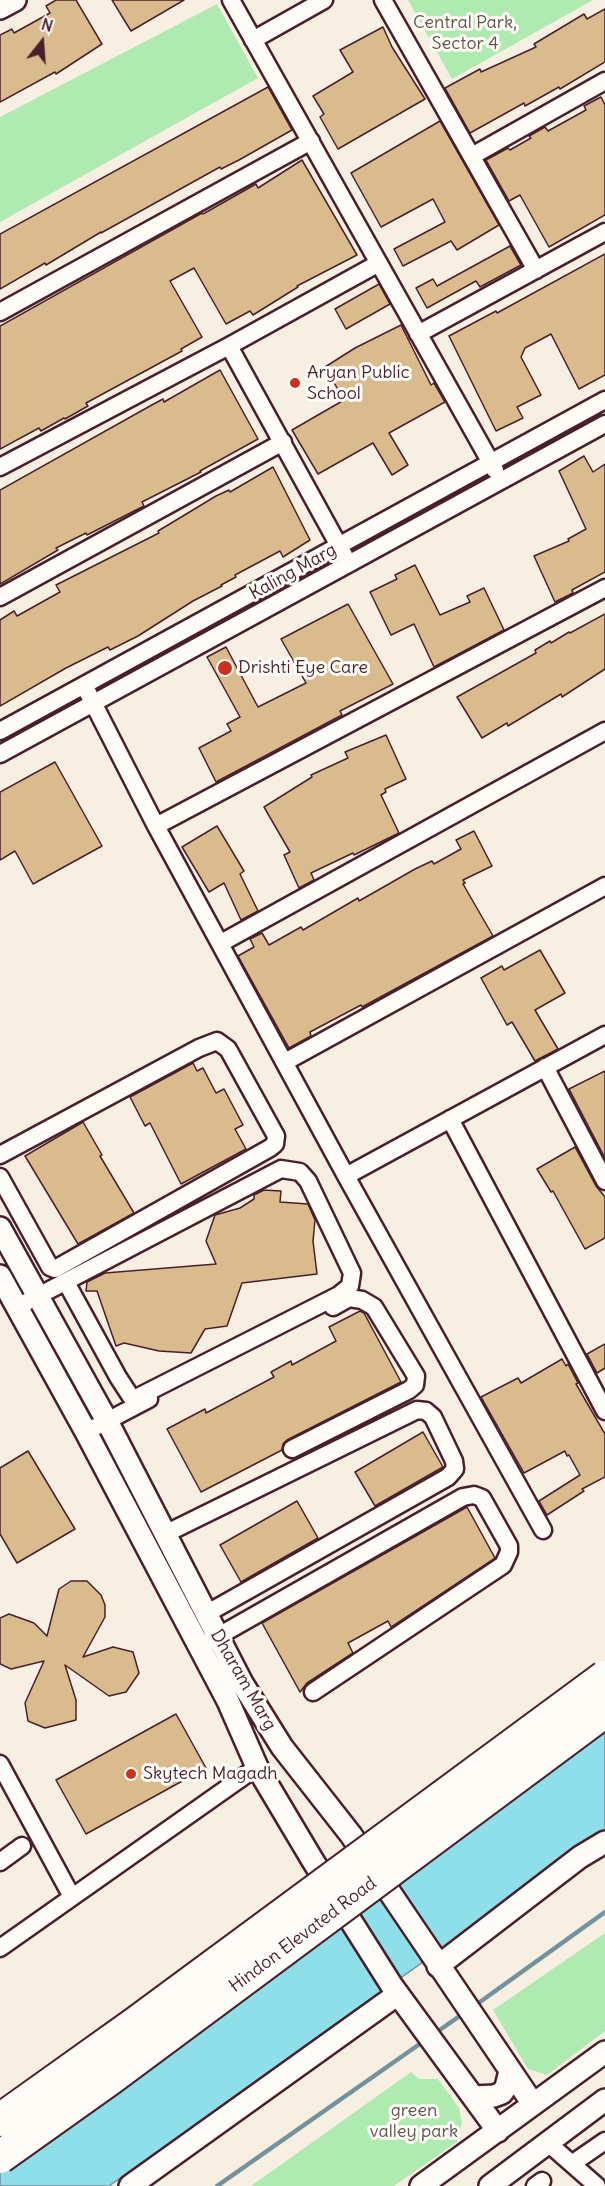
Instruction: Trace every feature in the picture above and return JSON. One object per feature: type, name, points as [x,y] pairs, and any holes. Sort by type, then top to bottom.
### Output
[{"type":"highway","name":"Hindon Elevated Road","points":[[0,2120],[136,2023],[605,1677]]},
{"type":"highway","name":"Hindon Elevated Road","points":[[0,2157],[121,2071],[605,1711]]},
{"type":"street","points":[[0,8],[15,0]]},
{"type":"street","points":[[231,0],[501,480]]},
{"type":"street","points":[[253,40],[324,0]]},
{"type":"street","points":[[384,0],[536,270]]},
{"type":"street","points":[[472,156],[605,81]]},
{"type":"street","points":[[0,312],[310,141]]},
{"type":"street","points":[[418,333],[605,232]]},
{"type":"street","points":[[0,467],[379,263]]},
{"type":"street","points":[[229,345],[349,563]]},
{"type":"street","name":"Kaling Marg","points":[[0,731],[605,400]]},
{"type":"street","name":"Kaling Marg","points":[[0,754],[605,424]]},
{"type":"street","points":[[0,597],[283,442]]},
{"type":"street","points":[[156,826],[605,588]]},
{"type":"street","points":[[84,685],[156,826],[346,1176],[543,1530]]},
{"type":"street","points":[[221,943],[605,731]]},
{"type":"street","points":[[285,1062],[605,886]]},
{"type":"street","points":[[346,1176],[605,1035]]},
{"type":"street","points":[[0,1155],[199,1048],[217,1041],[228,1049],[276,1136],[275,1144],[270,1148],[55,1269],[50,1267],[0,1177]]},
{"type":"street","points":[[545,1067],[605,1181]]},
{"type":"street","points":[[450,1119],[605,1411]]},
{"type":"street","points":[[17,1307],[281,1169],[300,1172],[308,1181],[352,1273],[350,1286],[339,1295],[136,1398],[131,1396],[118,1377],[66,1282]]},
{"type":"street","name":"Dharam Marg","points":[[0,1228],[107,1421],[242,1683],[282,1747],[351,1835],[532,2104]]},
{"type":"street","name":"Dharam Marg","points":[[0,1276],[86,1432],[228,1701],[257,1767],[313,1861],[395,1990],[498,2131]]},
{"type":"street","points":[[86,1432],[350,1298],[362,1300],[374,1307],[416,1376],[415,1385],[292,1449]]},
{"type":"street","points":[[165,1534],[417,1410],[426,1411],[433,1417],[454,1461],[455,1469],[448,1477],[206,1614]]},
{"type":"street","points":[[199,1647],[463,1497],[482,1498],[508,1546],[509,1552],[503,1565],[313,1692]]},
{"type":"street","points":[[0,1764],[72,1897]]},
{"type":"street","points":[[0,1948],[257,1767]]},
{"type":"street","points":[[437,1963],[580,1857],[605,1842]]},
{"type":"street","points":[[0,1862],[22,1846]]},
{"type":"street","points":[[129,2186],[395,1990]]},
{"type":"street","points":[[421,2186],[605,2052]]},
{"type":"street","points":[[474,2097],[494,2096],[502,2093],[510,2071]]},
{"type":"street","points":[[490,2186],[605,2100]]},
{"type":"street","points":[[573,2163],[605,2141]]},
{"type":"street","points":[[548,2143],[597,2186]]},
{"type":"green space","name":"Central Park, Sector 4","points":[[408,0],[593,0],[452,79]]},
{"type":"green space","points":[[217,4],[258,78],[0,222],[0,117]]},
{"type":"green space","points":[[605,1933],[605,2031],[547,2075],[528,2069],[493,2010]]},
{"type":"green space","name":"green valley park","points":[[411,2072],[419,2079],[438,2079],[459,2108],[462,2123],[457,2142],[394,2186],[251,2186]]},
{"type":"water","points":[[605,1705],[605,1832],[109,2186],[0,2186],[0,2134]]},
{"type":"building","points":[[56,0],[76,0],[102,44],[56,74],[55,72],[0,102],[0,35],[12,29],[14,33],[50,13],[46,6]]},
{"type":"building","points":[[112,0],[184,0],[131,31]]},
{"type":"building","points":[[605,9],[605,62],[560,89],[559,87],[525,106],[524,103],[470,133],[445,88],[480,69],[481,72],[536,47],[534,44],[584,14],[587,19]]},
{"type":"building","points":[[383,27],[392,47],[425,99],[338,149],[320,117],[324,114],[313,96],[353,72],[340,50]]},
{"type":"building","points":[[268,87],[292,130],[239,160],[221,169],[220,167],[0,289],[0,234]]},
{"type":"building","points":[[601,97],[605,105],[605,215],[549,247],[520,195],[509,201],[486,160],[508,148],[510,150],[545,127],[548,131],[586,110],[584,106]]},
{"type":"building","points":[[440,121],[499,225],[457,250],[451,241],[403,266],[394,249],[445,222],[433,199],[381,227],[351,173]]},
{"type":"building","points":[[302,160],[357,255],[297,286],[253,315],[250,311],[226,324],[194,268],[170,281],[202,337],[181,349],[182,351],[86,403],[88,406],[65,419],[41,431],[39,428],[0,449],[0,326],[256,184],[258,188]]},
{"type":"building","points":[[510,246],[521,265],[480,287],[476,281],[427,308],[416,288],[433,279],[437,286]]},
{"type":"building","points":[[605,254],[605,375],[579,389],[551,334],[525,348],[521,357],[541,395],[517,407],[523,418],[496,431],[449,336],[496,311],[497,313]]},
{"type":"building","points":[[379,284],[390,304],[346,329],[335,309]]},
{"type":"building","points":[[401,325],[431,385],[434,383],[445,402],[389,433],[408,465],[392,475],[373,443],[318,474],[292,430],[344,400],[325,367],[355,348]]},
{"type":"building","points":[[220,370],[258,439],[142,502],[144,506],[56,548],[58,550],[0,584],[0,490],[150,406],[163,399],[164,402]]},
{"type":"building","points":[[584,456],[593,472],[605,464],[605,572],[555,602],[534,556],[569,541],[568,539],[586,529],[559,471]]},
{"type":"building","points":[[273,467],[310,540],[283,557],[280,551],[235,575],[236,577],[222,586],[193,601],[138,636],[110,650],[108,647],[66,668],[0,706],[0,620],[14,611],[17,616],[60,592],[56,585],[159,533],[158,531],[216,496],[229,490],[230,492]]},
{"type":"building","points":[[415,565],[440,615],[470,602],[467,596],[484,588],[504,630],[434,667],[414,624],[391,635],[370,592],[397,579],[395,575]]},
{"type":"building","points":[[348,604],[393,684],[340,711],[342,715],[216,782],[199,748],[231,731],[227,724],[240,717],[207,657],[226,647],[258,707],[306,683],[281,639]]},
{"type":"building","points":[[605,614],[605,669],[562,697],[561,694],[508,726],[507,723],[482,738],[457,697],[536,653],[535,650],[550,641],[551,643]]},
{"type":"building","points":[[386,735],[406,779],[385,789],[386,792],[381,795],[399,833],[311,873],[314,880],[299,888],[284,855],[290,852],[264,807],[312,777],[311,775],[348,758],[345,752]]},
{"type":"building","points":[[55,762],[102,846],[33,884],[15,851],[0,860],[0,792]]},
{"type":"building","points":[[217,826],[244,871],[240,874],[258,911],[241,920],[224,883],[209,892],[182,847]]},
{"type":"building","points":[[474,831],[492,866],[463,880],[465,883],[463,884],[493,936],[362,1007],[361,1005],[310,1032],[311,1036],[289,1048],[238,956],[254,947],[250,939],[262,933],[269,945],[301,927],[303,930],[358,898],[359,901],[415,869],[432,861],[434,864],[461,849],[456,840]]},
{"type":"building","points":[[540,950],[565,993],[535,1010],[558,1049],[535,1061],[512,1022],[507,1025],[481,978],[502,966],[504,970]]},
{"type":"building","points":[[193,1063],[197,1071],[203,1068],[216,1093],[224,1089],[243,1125],[235,1129],[246,1149],[181,1184],[150,1123],[145,1126],[130,1097]]},
{"type":"building","points":[[605,1071],[605,1158],[569,1089]]},
{"type":"building","points":[[83,1122],[134,1213],[78,1244],[25,1156]]},
{"type":"building","points":[[575,1147],[596,1186],[605,1197],[605,1238],[585,1249],[553,1191],[551,1192],[537,1169]]},
{"type":"building","points":[[264,1190],[281,1191],[280,1202],[308,1204],[315,1220],[313,1241],[317,1274],[242,1283],[227,1326],[205,1329],[191,1353],[159,1351],[124,1343],[116,1346],[97,1291],[86,1291],[87,1282],[105,1273],[216,1264],[206,1241],[215,1215],[240,1208],[254,1199],[254,1195]]},
{"type":"building","points":[[360,1311],[364,1313],[401,1382],[287,1440],[282,1450],[201,1492],[167,1429],[205,1409],[206,1413],[274,1377],[271,1372],[291,1361],[292,1365],[336,1341],[329,1327]]},
{"type":"building","points":[[605,1344],[605,1368],[597,1373],[587,1354]]},
{"type":"building","points":[[562,1359],[566,1366],[568,1364],[578,1383],[576,1384],[605,1434],[605,1477],[582,1489],[584,1491],[547,1515],[539,1501],[580,1475],[569,1455],[567,1456],[565,1451],[524,1473],[481,1397],[518,1378],[521,1383]]},
{"type":"building","points":[[423,1432],[443,1467],[375,1506],[355,1472]]},
{"type":"building","points":[[28,1451],[75,1529],[17,1563],[0,1534],[0,1468]]},
{"type":"building","points":[[297,1501],[318,1538],[241,1582],[220,1545]]},
{"type":"building","points":[[467,1507],[495,1558],[391,1627],[388,1621],[348,1643],[353,1653],[307,1683],[300,1692],[262,1623]]},
{"type":"building","points":[[71,1581],[87,1581],[101,1595],[105,1605],[105,1617],[83,1657],[113,1647],[133,1652],[139,1673],[126,1692],[109,1696],[65,1665],[76,1700],[76,1720],[45,1728],[28,1721],[25,1703],[44,1661],[11,1669],[0,1664],[0,1618],[9,1614],[34,1623],[47,1636],[59,1589]]},
{"type":"building","name":"Skytech Magadh","points":[[176,1714],[206,1768],[86,1834],[56,1780]]},
{"type":"waterway","points":[[473,2007],[605,1912]]},
{"type":"waterway","points":[[434,2034],[464,2013]]},
{"type":"waterway","points":[[217,2186],[424,2041]]},
{"type":"place","name":"Aryan Public School","points":[[295,383]]},
{"type":"place","name":"Drishti Eye Care","points":[[225,668]]},
{"type":"place","name":"Skytech Magadh","points":[[131,1774]]}]
